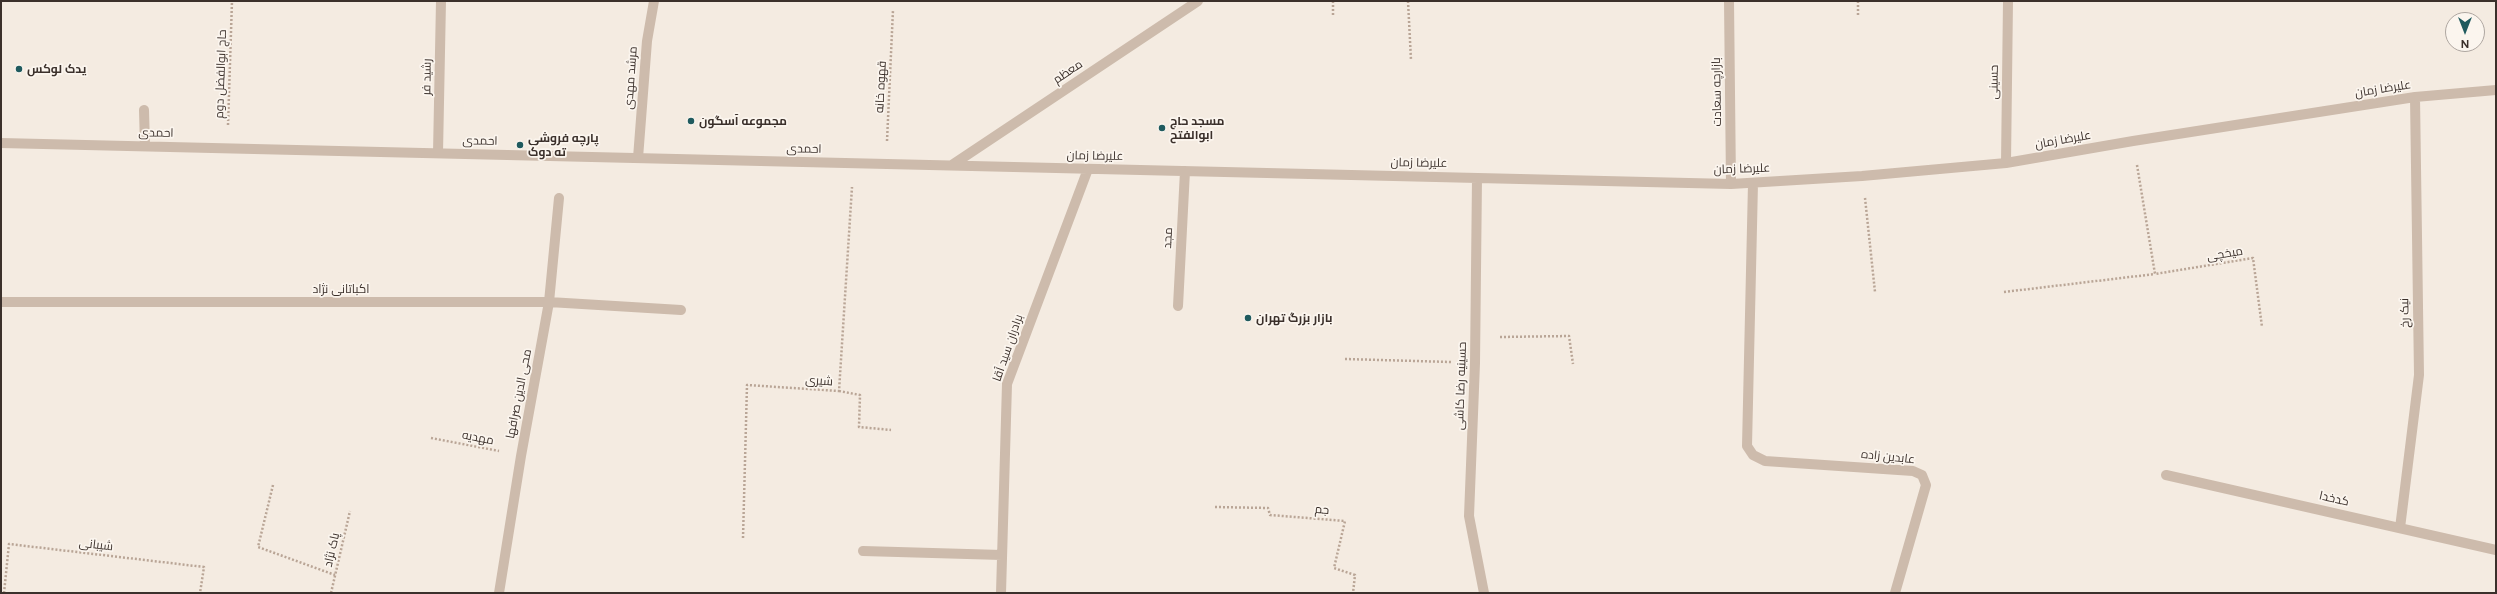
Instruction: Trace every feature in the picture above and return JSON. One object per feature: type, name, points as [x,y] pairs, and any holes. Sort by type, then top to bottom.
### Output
[{"type":"street","name":"رشید فر","points":[[438,153],[441,1]]},
{"type":"street","name":"مرشد مهدی","points":[[638,158],[647,41],[654,1]]},
{"type":"street","name":"معظم","points":[[952,165],[1198,1]]},
{"type":"street","name":"بازارچه سعادت","points":[[1729,1],[1731,184]]},
{"type":"street","name":"حسینی","points":[[2006,163],[2008,1]]},
{"type":"street","name":"علیرضا زمان","points":[[983,166],[1731,184],[1862,176],[2006,163],[2133,141],[2415,97],[2496,90]]},
{"type":"street","name":"نیک رخ","points":[[2400,528],[2419,375],[2415,97]]},
{"type":"street","points":[[144,110],[145,146]]},
{"type":"street","name":"احمدی","points":[[1,142],[983,166]]},
{"type":"street","name":"برادران سید آقا","points":[[1002,593],[1007,384],[1088,169]]},
{"type":"street","name":"مجد","points":[[1178,306],[1185,171]]},
{"type":"street","name":"حسینیه رضا کاشی","points":[[1477,178],[1475,363],[1469,516],[1484,593]]},
{"type":"street","name":"عابدین زاده","points":[[1753,182],[1747,446],[1753,455],[1765,461],[1913,471],[1922,475],[1926,485],[1895,593]]},
{"type":"street","name":"محی الدین صرافها","points":[[499,593],[521,456],[549,302],[559,198]]},
{"type":"street","name":"اکباتانی نژاد","points":[[1,302],[549,302],[681,310]]},
{"type":"street","name":"کدخدا","points":[[2166,475],[2496,550]]},
{"type":"street","points":[[863,551],[1002,555]]},
{"type":"path","name":"حاج ابوالفضل دوم","points":[[228,148],[232,1]]},
{"type":"path","points":[[1333,1],[1333,16]]},
{"type":"path","points":[[1408,1],[1411,60]]},
{"type":"path","points":[[1858,1],[1858,16]]},
{"type":"path","name":"قهوه خانه","points":[[886,164],[893,10]]},
{"type":"path","points":[[2133,141],[2155,274]]},
{"type":"path","name":"شیری","points":[[743,538],[747,385],[839,391],[854,163]]},
{"type":"path","points":[[1862,176],[1875,292]]},
{"type":"path","name":"میخچی","points":[[2004,292],[2155,274],[2253,258],[2262,327]]},
{"type":"path","points":[[1475,337],[1569,336],[1573,364]]},
{"type":"path","points":[[1345,359],[1475,363]]},
{"type":"path","points":[[839,391],[860,395],[859,427],[891,430]]},
{"type":"path","name":"مهدیه","points":[[431,438],[521,456]]},
{"type":"path","points":[[273,485],[258,547],[335,575]]},
{"type":"path","name":"جم","points":[[1215,507],[1268,508],[1270,515],[1345,521],[1334,568],[1355,575],[1353,593]]},
{"type":"path","name":"پاک نژاد","points":[[331,593],[350,512]]},
{"type":"path","name":"شیبانی","points":[[4,593],[9,544],[204,567],[200,593]]},
{"type":"place","name":"یدک لوکس","points":[[19,69]]},
{"type":"place","name":"مجموعه آسگون","points":[[691,121]]},
{"type":"place","name":"مسجد حاج ابوالفتح","points":[[1162,128]]},
{"type":"place","name":"پارچه فروشی ته دوک","points":[[520,145]]},
{"type":"place","name":"بازار بزرگ تهران","points":[[1248,318]]}]
